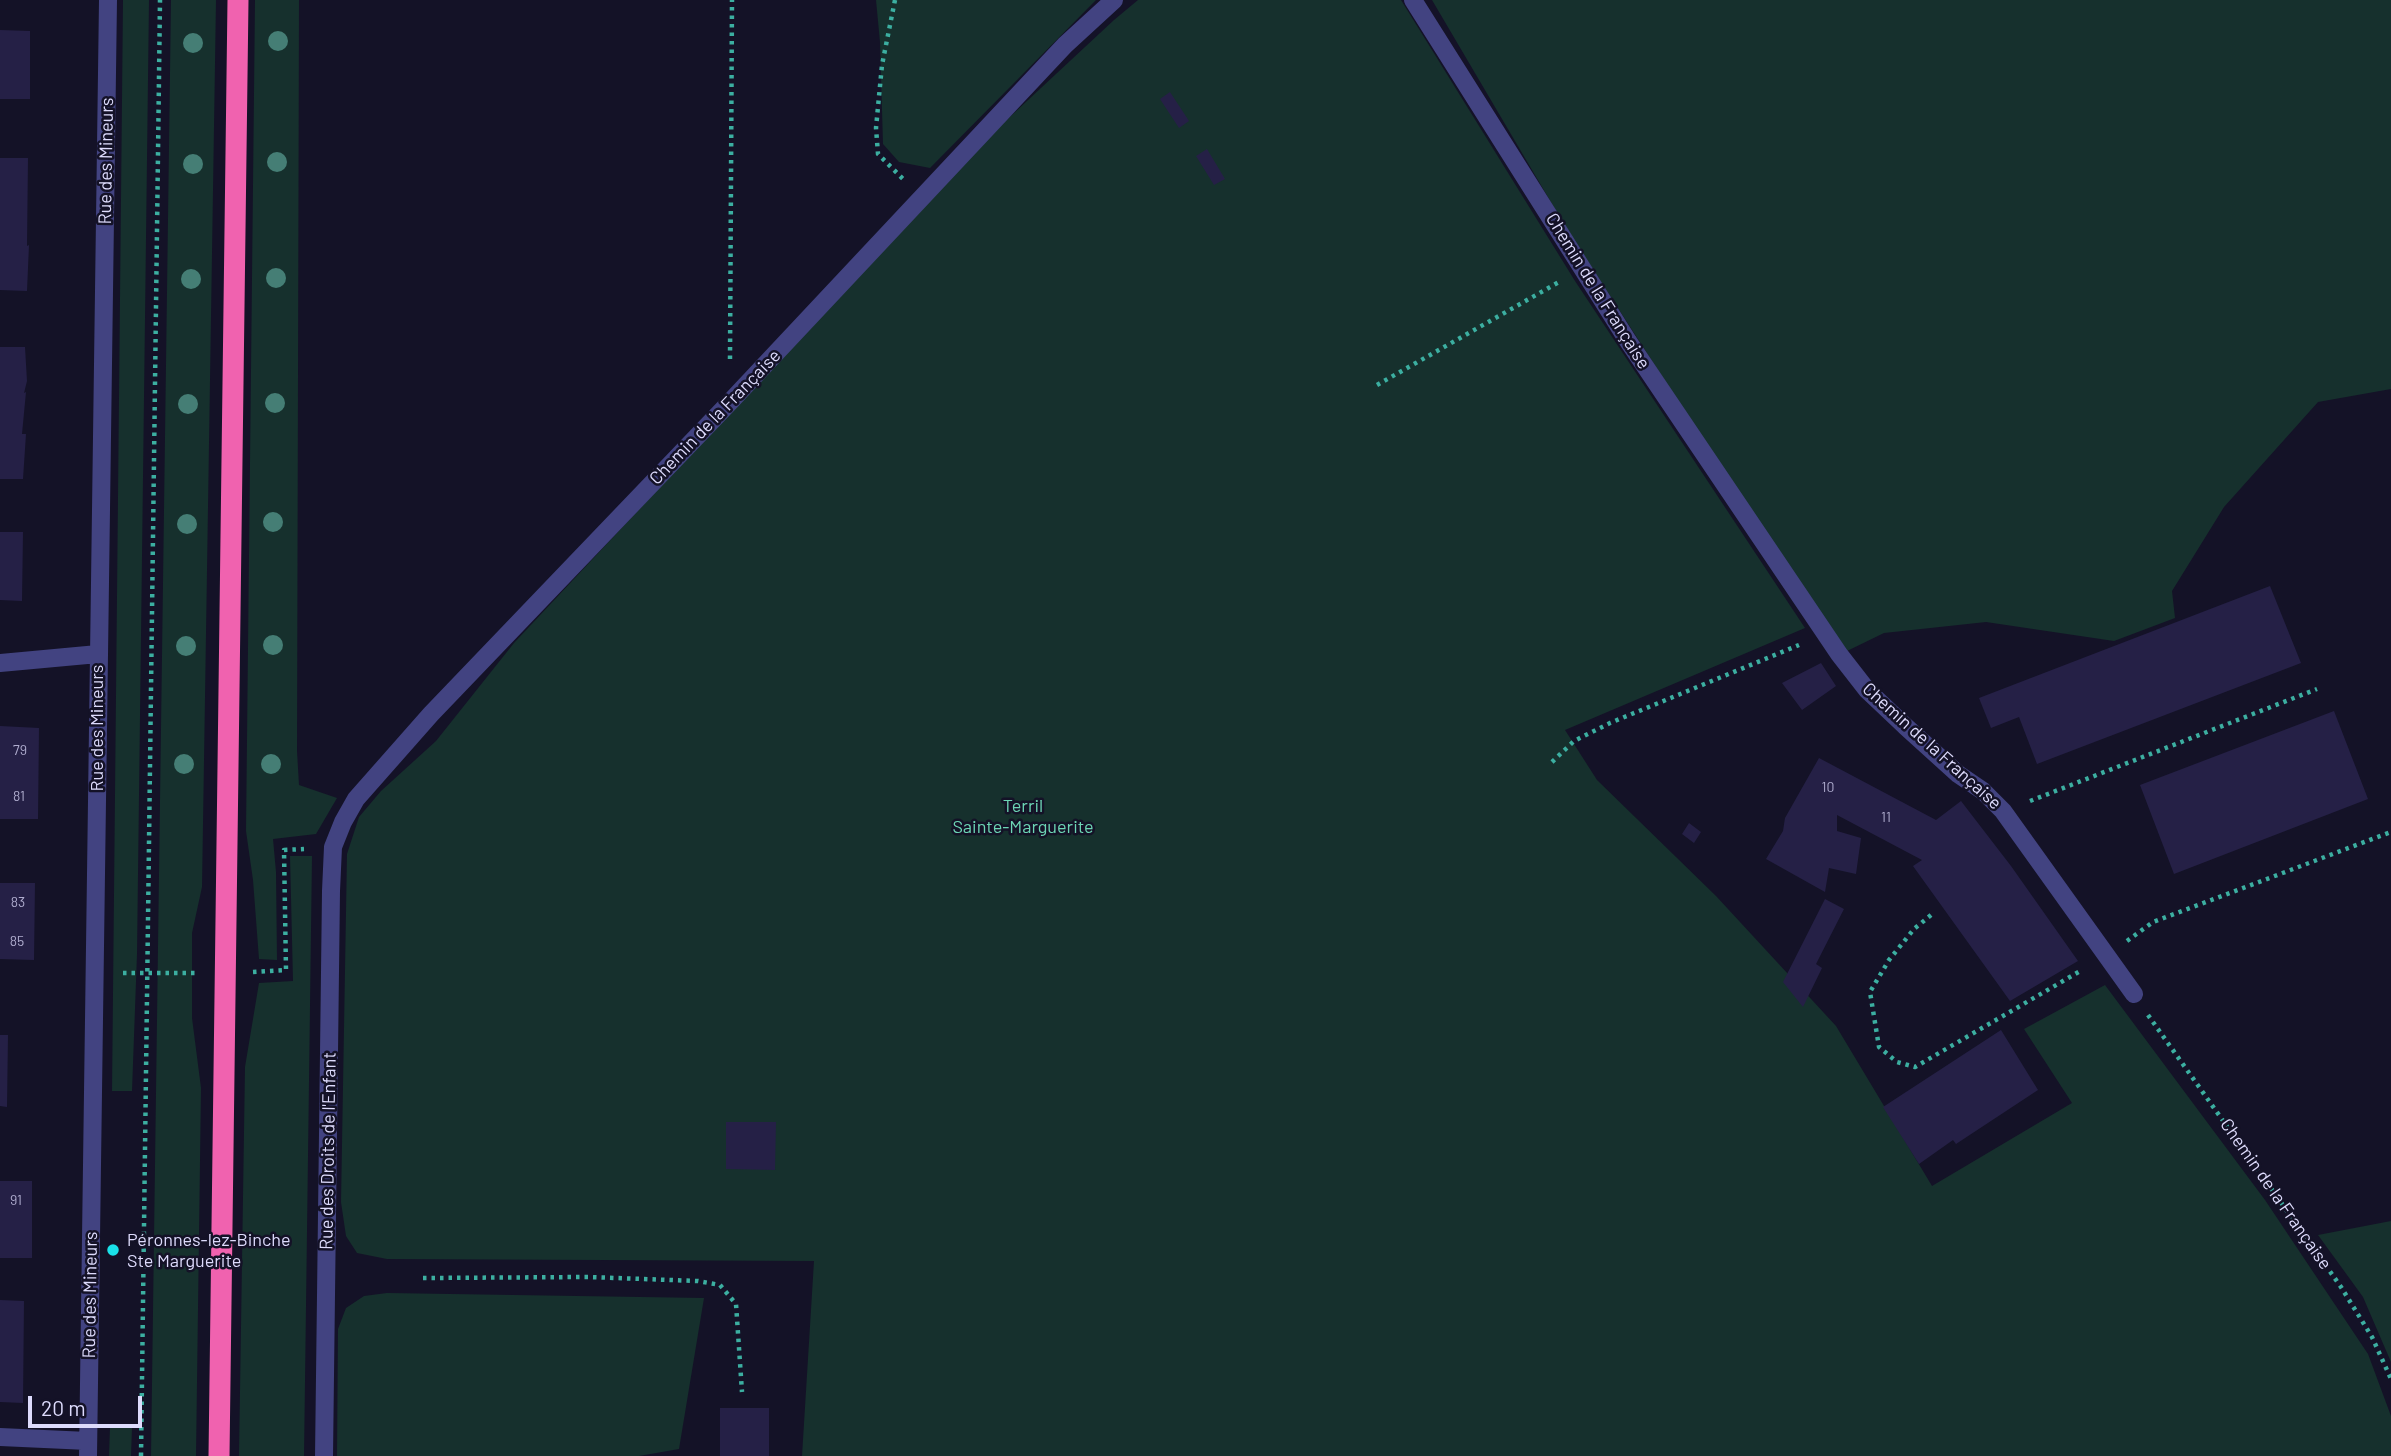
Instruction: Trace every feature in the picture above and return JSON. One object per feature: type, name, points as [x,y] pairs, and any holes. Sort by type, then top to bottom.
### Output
[{"type":"highway","points":[[219,1456],[238,0]]},
{"type":"street","name":"Rue des Mineurs","points":[[88,1449],[108,0]]},
{"type":"street","name":"Chemin de la Française","points":[[333,847],[342,822],[356,799],[431,714],[1066,45],[1114,0]]},
{"type":"street","name":"Chemin de la Française","points":[[1413,0],[1636,352],[1825,634],[1867,690],[1958,775],[1983,791],[2003,811],[2134,994]]},
{"type":"street","points":[[0,663],[98,654]]},
{"type":"street","name":"Rue des Droits de l'Enfant","points":[[324,1456],[333,847]]},
{"type":"street","points":[[0,1437],[88,1449]]},
{"type":"path","points":[[141,1456],[160,0]]},
{"type":"path","points":[[730,402],[732,0]]},
{"type":"path","points":[[895,0],[882,65],[876,128],[878,154],[922,198]]},
{"type":"path","points":[[1377,385],[1584,268]]},
{"type":"path","points":[[1552,762],[1574,741],[1610,723],[1825,634]]},
{"type":"path","points":[[2003,811],[2316,689]]},
{"type":"path","name":"Chemin de la Française","points":[[2134,994],[2341,1287],[2372,1337],[2391,1379]]},
{"type":"path","points":[[423,1278],[589,1277],[720,1285],[736,1304],[742,1392]]},
{"type":"green space","points":[[123,0],[149,0],[137,954],[132,1091],[112,1091]]},
{"type":"green space","points":[[171,0],[216,0],[202,887],[192,933],[192,1018],[201,1088],[196,1456],[151,1456]]},
{"type":"green space","points":[[255,0],[299,0],[297,751],[299,785],[337,798],[316,834],[273,839],[277,960],[259,959],[246,831]]},
{"type":"green space","points":[[876,0],[1096,0],[930,168],[899,162],[883,144]]},
{"type":"green space","name":"Terril Sainte-Marguerite","points":[[1138,0],[1401,0],[1575,281],[1805,628],[1565,730],[1597,780],[1716,896],[1836,1026],[1932,1186],[2072,1103],[2024,1029],[2105,985],[2265,1200],[2368,1354],[2391,1416],[2391,1456],[802,1456],[814,1261],[387,1259],[357,1253],[346,1236],[341,1202],[347,854],[359,817],[381,791],[436,741],[514,643],[984,141]]},
{"type":"green space","points":[[1432,0],[2391,0],[2391,389],[2318,402],[2224,507],[2172,591],[2175,618],[2114,641],[1986,622],[1884,633],[1847,651],[1698,432],[1565,226]]},
{"type":"green space","points":[[290,856],[312,856],[304,1456],[239,1456],[245,1067],[259,983],[293,981]]},
{"type":"green space","points":[[2391,1221],[2391,1362],[2363,1297],[2318,1235]]},
{"type":"green space","points":[[387,1293],[704,1298],[679,1449],[639,1456],[337,1456],[338,1329],[346,1308],[364,1296]]},
{"type":"green space","points":[[110,1427],[132,1428],[131,1456],[109,1456]]},
{"type":"building","points":[[0,30],[30,31],[30,99],[0,99]]},
{"type":"building","points":[[1170,92],[1189,121],[1179,128],[1160,99]]},
{"type":"building","points":[[1207,149],[1225,179],[1214,185],[1196,156]]},
{"type":"building","points":[[0,158],[28,158],[27,291],[0,290]]},
{"type":"building","points":[[0,347],[25,347],[27,381],[22,434],[26,434],[23,479],[0,479]]},
{"type":"building","points":[[0,532],[23,532],[22,601],[0,600]]},
{"type":"building","points":[[2270,586],[2301,663],[2037,764],[2019,717],[1991,728],[1979,698]]},
{"type":"building","points":[[1821,663],[1836,686],[1802,710],[1782,683]]},
{"type":"building","points":[[2334,711],[2368,799],[2174,874],[2140,785]]},
{"type":"building","points":[[0,726],[39,728],[38,819],[0,819]]},
{"type":"building","points":[[1819,758],[1936,820],[1961,801],[2078,961],[2010,1001],[1913,866],[1922,860],[1837,815],[1837,831],[1861,838],[1856,874],[1829,868],[1825,892],[1766,859],[1783,831],[1785,818]]},
{"type":"building","points":[[1689,823],[1701,832],[1694,843],[1682,834]]},
{"type":"building","points":[[0,883],[35,883],[34,960],[0,959]]},
{"type":"building","points":[[1825,899],[1844,909],[1816,964],[1822,968],[1803,1007],[1783,982]]},
{"type":"building","points":[[2001,1030],[2038,1090],[1956,1144],[1953,1140],[1919,1164],[1883,1107]]},
{"type":"building","points":[[0,1035],[8,1035],[7,1107],[0,1106]]},
{"type":"building","points":[[726,1122],[776,1122],[775,1170],[726,1169]]},
{"type":"building","points":[[0,1181],[32,1181],[32,1258],[0,1258]]},
{"type":"building","points":[[0,1300],[24,1301],[23,1403],[0,1402]]},
{"type":"building","points":[[720,1408],[769,1408],[769,1456],[720,1456]]},
{"type":"place","name":"Péronnes-lez-Binche Ste Marguerite","points":[[113,1250]]}]
